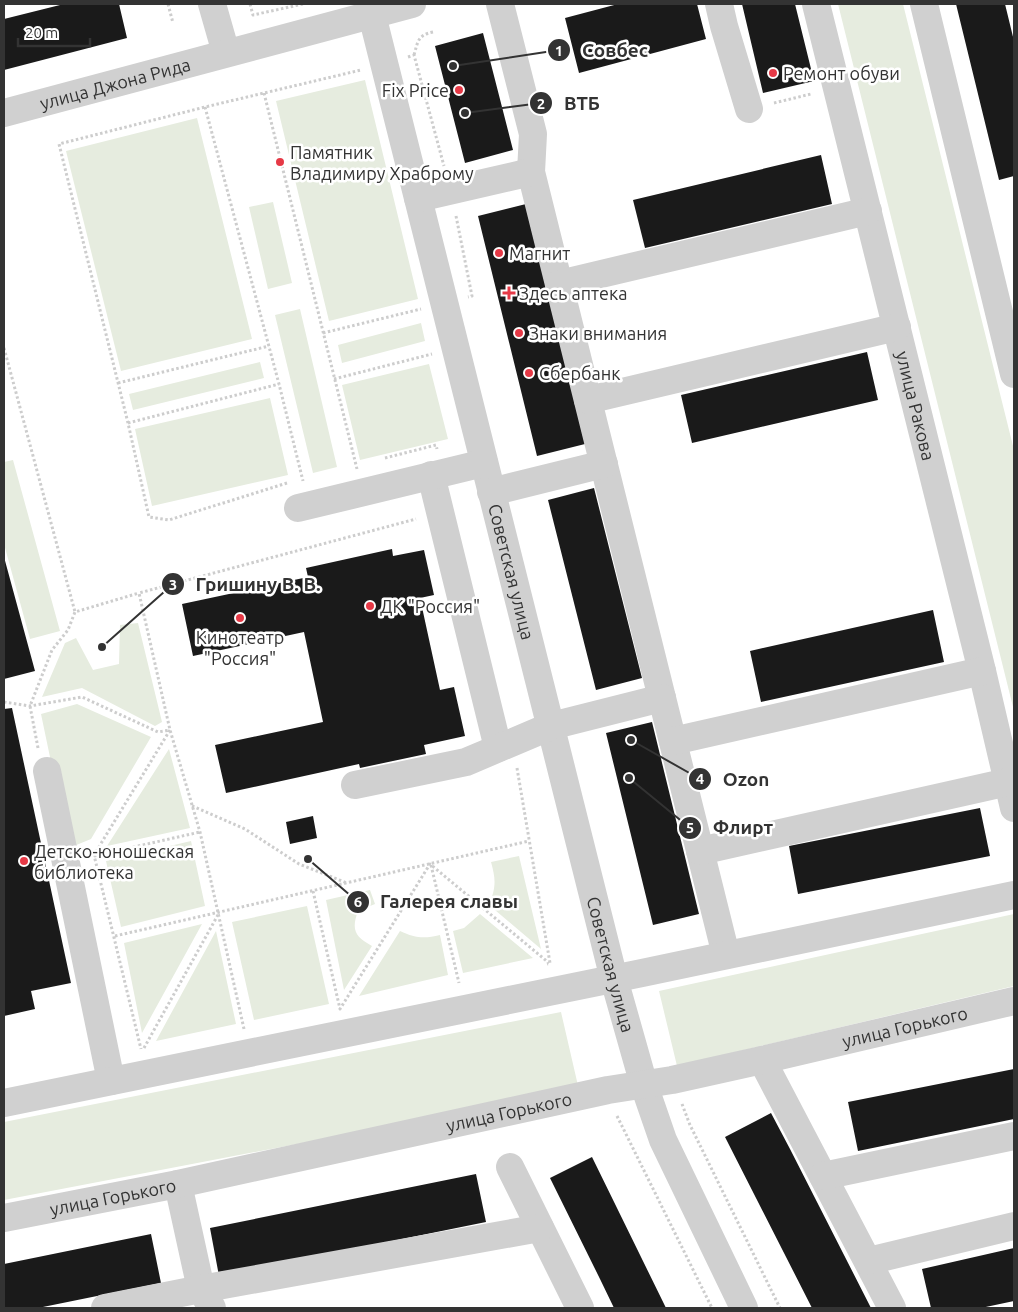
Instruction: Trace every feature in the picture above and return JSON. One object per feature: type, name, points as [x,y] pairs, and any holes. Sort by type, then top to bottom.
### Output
[{"type":"street","points":[[212,4],[226,53],[412,4]]},
{"type":"street","points":[[500,4],[533,134],[531,172],[726,956]]},
{"type":"street","points":[[720,4],[749,109]]},
{"type":"street","name":"улица Ракова","points":[[816,4],[982,671],[1014,808]]},
{"type":"street","points":[[924,4],[1014,374]]},
{"type":"street","name":"Советская улица","points":[[372,15],[614,979],[644,1085],[663,1140],[744,1308]]},
{"type":"street","name":"улица Джона Рида","points":[[4,113],[226,53]]},
{"type":"street","points":[[418,198],[531,172]]},
{"type":"street","points":[[559,284],[868,211]]},
{"type":"street","points":[[588,400],[897,327]]},
{"type":"street","points":[[304,506],[359,478],[438,473],[484,463]]},
{"type":"street","points":[[491,492],[604,464]]},
{"type":"street","points":[[438,473],[441,513],[506,745]]},
{"type":"street","points":[[673,740],[982,671]]},
{"type":"street","points":[[355,785],[466,762],[551,726],[662,698]]},
{"type":"street","points":[[47,771],[111,1081]]},
{"type":"street","points":[[700,851],[1008,782]]},
{"type":"street","points":[[4,1103],[726,956],[1014,895]]},
{"type":"street","name":"улица Горького","points":[[4,1218],[178,1184],[600,1092],[644,1085],[762,1060],[1014,1001]]},
{"type":"street","points":[[762,1060],[892,1308]]},
{"type":"street","points":[[823,1176],[1014,1136]]},
{"type":"street","points":[[510,1167],[580,1308]]},
{"type":"street","points":[[178,1184],[207,1299]]},
{"type":"street","points":[[868,1262],[1014,1226]]},
{"type":"street","points":[[105,1308],[207,1299],[540,1228]]},
{"type":"path","points":[[168,4],[173,23]]},
{"type":"path","points":[[250,4],[253,15],[303,4]]},
{"type":"path","points":[[323,333],[472,296],[450,191],[414,55],[418,40],[424,34],[434,32]]},
{"type":"path","points":[[293,482],[169,520],[149,517],[128,423],[58,144],[384,65],[414,55]]},
{"type":"path","points":[[749,109],[837,88]]},
{"type":"path","points":[[264,93],[359,478]]},
{"type":"path","points":[[205,107],[280,384],[302,478],[304,506]]},
{"type":"path","points":[[118,384],[269,346]]},
{"type":"path","points":[[4,348],[75,612]]},
{"type":"path","points":[[334,379],[455,348]]},
{"type":"path","points":[[128,423],[280,384]]},
{"type":"path","points":[[383,459],[436,445],[438,473]]},
{"type":"path","points":[[359,478],[365,463]]},
{"type":"path","points":[[347,468],[359,478]]},
{"type":"path","points":[[302,478],[311,476]]},
{"type":"path","points":[[235,1032],[244,1030],[219,913],[200,832],[170,730],[139,593],[441,513]]},
{"type":"path","points":[[4,702],[30,706],[82,697],[158,732],[170,730]]},
{"type":"path","points":[[92,864],[94,855],[170,730]]},
{"type":"path","points":[[506,745],[530,842],[550,963]]},
{"type":"path","points":[[192,806],[245,829],[299,864],[347,883]]},
{"type":"path","points":[[94,855],[200,832]]},
{"type":"path","points":[[115,936],[530,842]]},
{"type":"path","points":[[94,855],[142,1052]]},
{"type":"path","points":[[430,864],[550,963]]},
{"type":"path","points":[[430,864],[459,983]]},
{"type":"path","points":[[340,1008],[430,864]]},
{"type":"path","points":[[313,891],[340,1008]]},
{"type":"path","points":[[142,1052],[219,913]]},
{"type":"path","points":[[541,965],[550,963]]},
{"type":"path","points":[[450,985],[468,981]]},
{"type":"path","points":[[330,1011],[349,1007]]},
{"type":"path","points":[[142,1052],[151,1050]]},
{"type":"path","points":[[680,1099],[690,1125],[780,1308]]},
{"type":"path","points":[[617,1116],[712,1308]]},
{"type":"shaded area","points":[[838,4],[903,4],[1014,450],[1014,711]]},
{"type":"shaded area","points":[[365,80],[418,299],[329,321],[276,101]]},
{"type":"shaded area","points":[[197,118],[252,339],[121,371],[66,151]]},
{"type":"shaded area","points":[[273,202],[292,283],[268,289],[249,207]]},
{"type":"shaded area","points":[[300,309],[337,467],[313,473],[275,315]]},
{"type":"shaded area","points":[[421,323],[425,341],[342,363],[338,345]]},
{"type":"shaded area","points":[[260,362],[264,378],[133,410],[129,394]]},
{"type":"shaded area","points":[[429,364],[448,439],[360,460],[342,385]]},
{"type":"shaded area","points":[[270,398],[288,475],[152,506],[135,429]]},
{"type":"shaded area","points":[[13,460],[60,631],[30,639],[4,544],[4,462]]},
{"type":"shaded area","points":[[138,623],[162,722],[155,726],[82,688],[42,697],[65,643],[76,638],[93,670],[119,664],[120,625]]},
{"type":"shaded area","points":[[77,704],[151,737],[91,839],[69,848],[41,714]]},
{"type":"shaded area","points":[[169,749],[190,828],[107,846]]},
{"type":"shaded area","points":[[191,841],[205,906],[121,927],[106,861]]},
{"type":"shaded area","points":[[519,856],[541,949],[489,905],[494,884],[491,862]]},
{"type":"shaded area","points":[[370,890],[375,904],[358,911],[355,928],[358,936],[372,946],[344,990],[326,900]]},
{"type":"shaded area","points":[[307,906],[329,1004],[254,1020],[232,922]]},
{"type":"shaded area","points":[[480,914],[533,958],[463,973],[453,931],[464,928]]},
{"type":"shaded area","points":[[1014,914],[1014,986],[677,1066],[659,991]]},
{"type":"shaded area","points":[[202,924],[142,1033],[124,943]]},
{"type":"shaded area","points":[[216,931],[236,1024],[156,1041]]},
{"type":"shaded area","points":[[400,931],[420,937],[440,935],[448,975],[359,996]]},
{"type":"shaded area","points":[[561,1012],[579,1090],[4,1200],[4,1122]]},
{"type":"building","points":[[64,4],[119,4],[127,38],[4,70],[4,19]]},
{"type":"building","points":[[618,4],[697,4],[706,39],[579,73],[565,18]]},
{"type":"building","points":[[742,4],[795,4],[814,81],[763,93]]},
{"type":"building","points":[[956,4],[1005,4],[1014,41],[1014,176],[999,180]]},
{"type":"building","points":[[483,33],[513,150],[465,163],[435,46]]},
{"type":"building","points":[[821,155],[832,204],[645,248],[633,200]]},
{"type":"building","points":[[526,204],[585,444],[537,456],[478,216]]},
{"type":"building","points":[[867,352],[878,400],[692,443],[681,395]]},
{"type":"building","points":[[594,488],[642,678],[596,690],[548,500]]},
{"type":"building","points":[[392,549],[393,556],[424,550],[434,595],[420,598],[440,690],[454,687],[465,736],[424,745],[426,754],[360,768],[359,764],[226,793],[215,745],[323,722],[304,632],[193,656],[182,604],[308,577],[306,568]]},
{"type":"building","points":[[4,557],[35,671],[4,679]]},
{"type":"building","points":[[933,610],[944,662],[761,702],[750,651]]},
{"type":"building","name":"Детско-юношеская библиотека","points":[[12,708],[71,983],[31,991],[35,1009],[4,1016],[4,709]]},
{"type":"building","points":[[652,722],[699,914],[653,925],[606,733]]},
{"type":"building","points":[[980,808],[990,856],[798,894],[789,846]]},
{"type":"building","points":[[313,816],[317,838],[290,844],[286,822]]},
{"type":"building","points":[[1014,1069],[1014,1119],[858,1151],[848,1102]]},
{"type":"building","points":[[771,1113],[871,1308],[812,1308],[725,1137]]},
{"type":"building","points":[[592,1157],[666,1308],[614,1308],[550,1178]]},
{"type":"building","points":[[476,1174],[486,1222],[219,1276],[210,1228]]},
{"type":"building","points":[[151,1234],[161,1283],[38,1308],[4,1308],[4,1264]]},
{"type":"building","points":[[1014,1248],[1014,1301],[981,1308],[931,1308],[922,1269]]},
{"type":"place","name":"Совбес","points":[[453,66]]},
{"type":"place","name":"Ремонт обуви","points":[[773,73]]},
{"type":"place","name":"Fix Price","points":[[459,90]]},
{"type":"place","name":"ВТБ","points":[[465,113]]},
{"type":"place","name":"Памятник Владимиру Храброму","points":[[280,162]]},
{"type":"place","name":"Магнит","points":[[499,253]]},
{"type":"place","name":"Здесь аптека","points":[[509,293]]},
{"type":"place","name":"Знаки внимания","points":[[519,333]]},
{"type":"place","name":"Сбербанк","points":[[529,373]]},
{"type":"place","name":"ДК \"Россия\"","points":[[370,606]]},
{"type":"place","name":"Кинотеатр \"Россия\"","points":[[240,618]]},
{"type":"place","name":"Гришину В. В.","points":[[102,647]]},
{"type":"place","name":"Ozon","points":[[631,740]]},
{"type":"place","name":"Флирт","points":[[629,778]]},
{"type":"place","name":"Галерея славы","points":[[308,859]]},
{"type":"place","name":"Детско-юношеская библиотека","points":[[24,861]]}]
